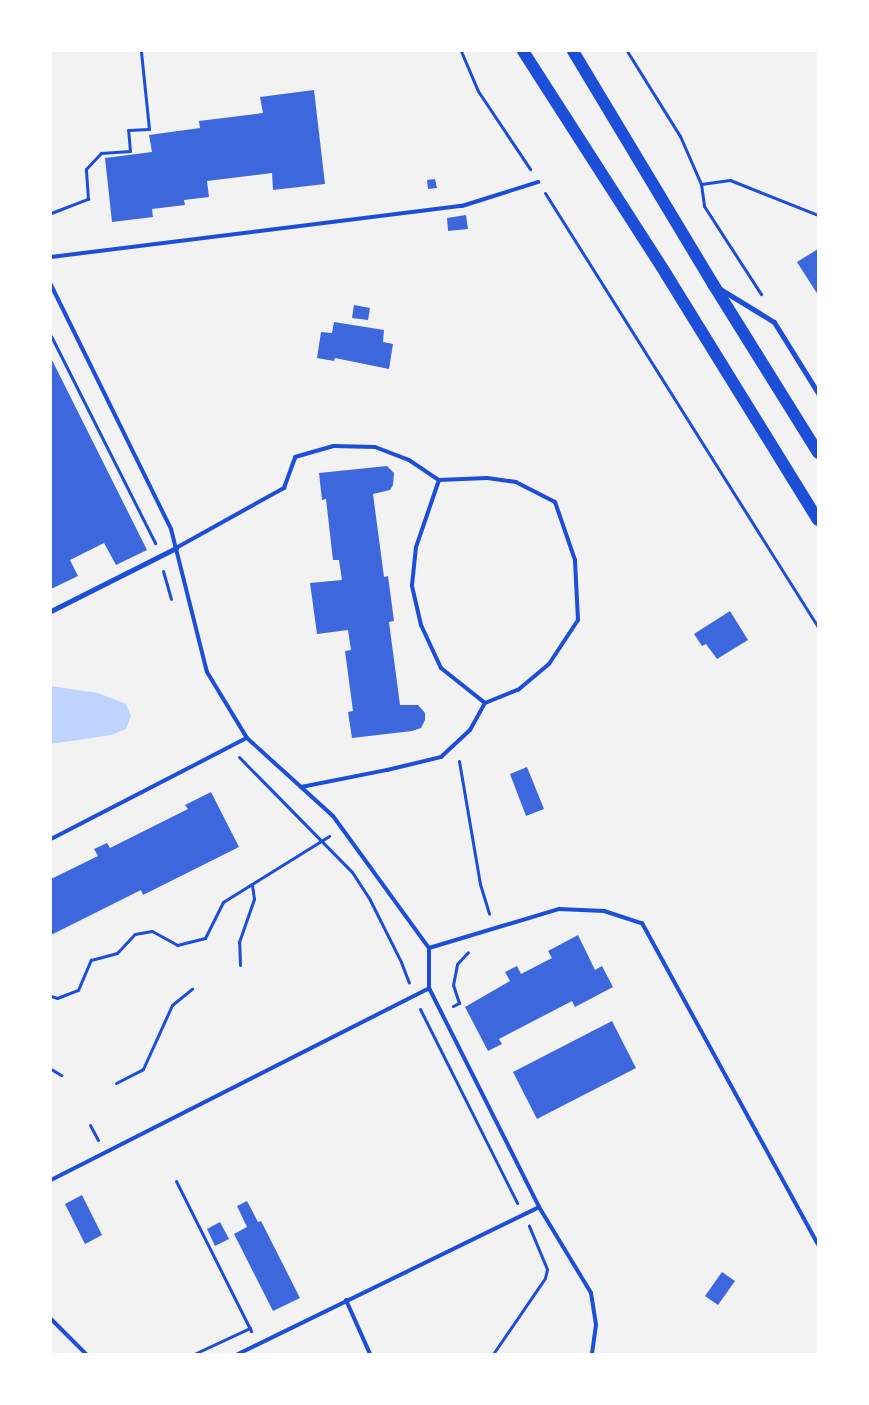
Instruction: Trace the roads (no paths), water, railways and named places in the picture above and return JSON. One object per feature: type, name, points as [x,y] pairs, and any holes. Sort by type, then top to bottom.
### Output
[{"type":"main road","points":[[523,51],[666,274],[818,520]]},
{"type":"main road","points":[[573,51],[818,454]]},
{"type":"street","points":[[713,284],[774,322],[818,393]]},
{"type":"street","points":[[51,611],[176,548]]},
{"type":"lane","points":[[51,257],[462,206],[538,182]]},
{"type":"lane","points":[[51,285],[171,529],[208,672],[247,738],[333,816],[429,948],[428,988],[539,1207],[590,1293],[596,1325],[592,1354]]},
{"type":"lane","points":[[176,548],[284,488],[295,457],[333,446],[375,447],[409,460],[439,480],[486,478],[516,482],[555,502],[575,560],[578,620],[549,664],[518,690],[486,703],[470,730],[441,757],[387,770],[301,786]]},
{"type":"lane","points":[[439,480],[416,547],[412,586],[421,625],[441,668],[486,703]]},
{"type":"lane","points":[[51,840],[247,738]]},
{"type":"lane","points":[[429,948],[559,909],[604,910],[642,923],[818,1244]]},
{"type":"lane","points":[[51,1180],[428,988]]},
{"type":"lane","points":[[238,1354],[539,1207]]},
{"type":"lane","points":[[346,1300],[370,1354]]},
{"type":"lane","points":[[51,1319],[86,1354]]},
{"type":"water","points":[[51,686],[98,693],[126,704],[131,716],[126,729],[111,735],[51,744]]}]
